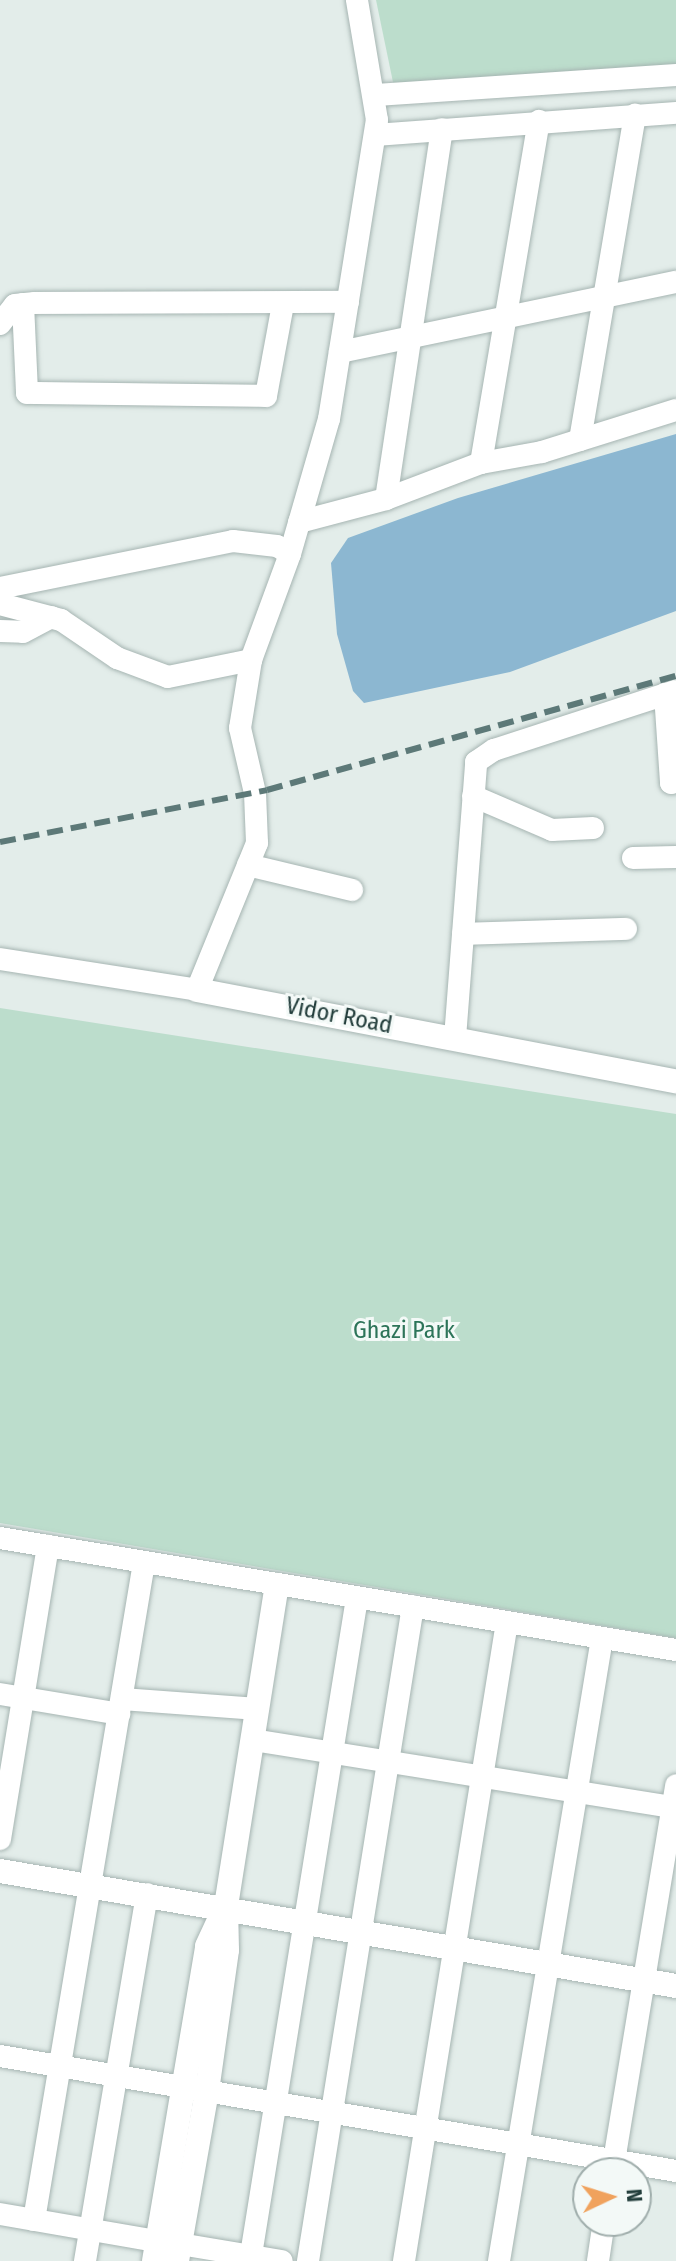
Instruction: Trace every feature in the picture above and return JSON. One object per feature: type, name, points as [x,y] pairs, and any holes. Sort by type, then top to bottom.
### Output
[{"type":"street","points":[[197,990],[257,843],[255,793],[240,728],[251,660],[290,554],[329,419],[340,352],[375,135],[376,95],[357,0]]},
{"type":"street","points":[[376,95],[676,75]]},
{"type":"street","points":[[375,135],[676,113]]},
{"type":"street","points":[[580,440],[600,297],[635,115]]},
{"type":"street","points":[[481,463],[539,121]]},
{"type":"street","points":[[386,499],[442,129]]},
{"type":"street","points":[[340,352],[676,282]]},
{"type":"street","points":[[0,324],[15,305],[23,304],[348,302]]},
{"type":"street","points":[[23,304],[27,393],[266,396],[283,304]]},
{"type":"street","points":[[299,522],[386,499],[481,463],[580,440],[675,403]]},
{"type":"street","points":[[0,588],[233,541],[277,546],[290,554]]},
{"type":"street","points":[[0,604],[72,625],[117,658],[168,677],[251,660]]},
{"type":"street","points":[[0,631],[23,632],[51,617]]},
{"type":"street","points":[[455,1038],[476,762],[494,750],[670,692],[671,783],[676,782]]},
{"type":"street","points":[[473,796],[552,830],[593,828]]},
{"type":"street","points":[[633,858],[676,857]]},
{"type":"street","points":[[248,865],[352,890]]},
{"type":"street","points":[[463,934],[626,929]]},
{"type":"street","name":"Vidor Road","points":[[0,959],[197,990],[676,1081]]},
{"type":"street","points":[[0,1538],[676,1650]]},
{"type":"street","points":[[0,1839],[48,1546]]},
{"type":"street","points":[[34,2220],[144,1563]]},
{"type":"street","points":[[167,2252],[195,2089],[227,1950],[226,1906],[277,1585]]},
{"type":"street","points":[[250,2258],[357,1598]]},
{"type":"street","points":[[308,2261],[413,1606]]},
{"type":"street","points":[[404,2261],[507,1622]]},
{"type":"street","points":[[499,2261],[602,1638]]},
{"type":"street","points":[[0,1694],[120,1707],[258,1709]]},
{"type":"street","points":[[253,1740],[674,1808]]},
{"type":"street","points":[[615,2157],[676,1785]]},
{"type":"street","points":[[0,1871],[226,1906],[676,1986]]},
{"type":"street","points":[[85,2261],[147,1894]]},
{"type":"street","points":[[0,2056],[518,2144],[572,2157]]},
{"type":"street","points":[[652,2169],[676,2171]]},
{"type":"street","points":[[0,2214],[90,2230],[167,2252],[282,2261]]},
{"type":"street","points":[[598,2261],[602,2237]]},
{"type":"green space","points":[[376,0],[676,0],[676,68],[394,87]]},
{"type":"green space","name":"Ghazi Park","points":[[0,1008],[676,1114],[676,1638],[0,1523]]},
{"type":"water","points":[[676,434],[676,611],[510,672],[364,703],[353,691],[337,634],[331,563],[348,538],[458,498]]},
{"type":"railway","points":[[0,842],[267,790],[676,676]]}]
